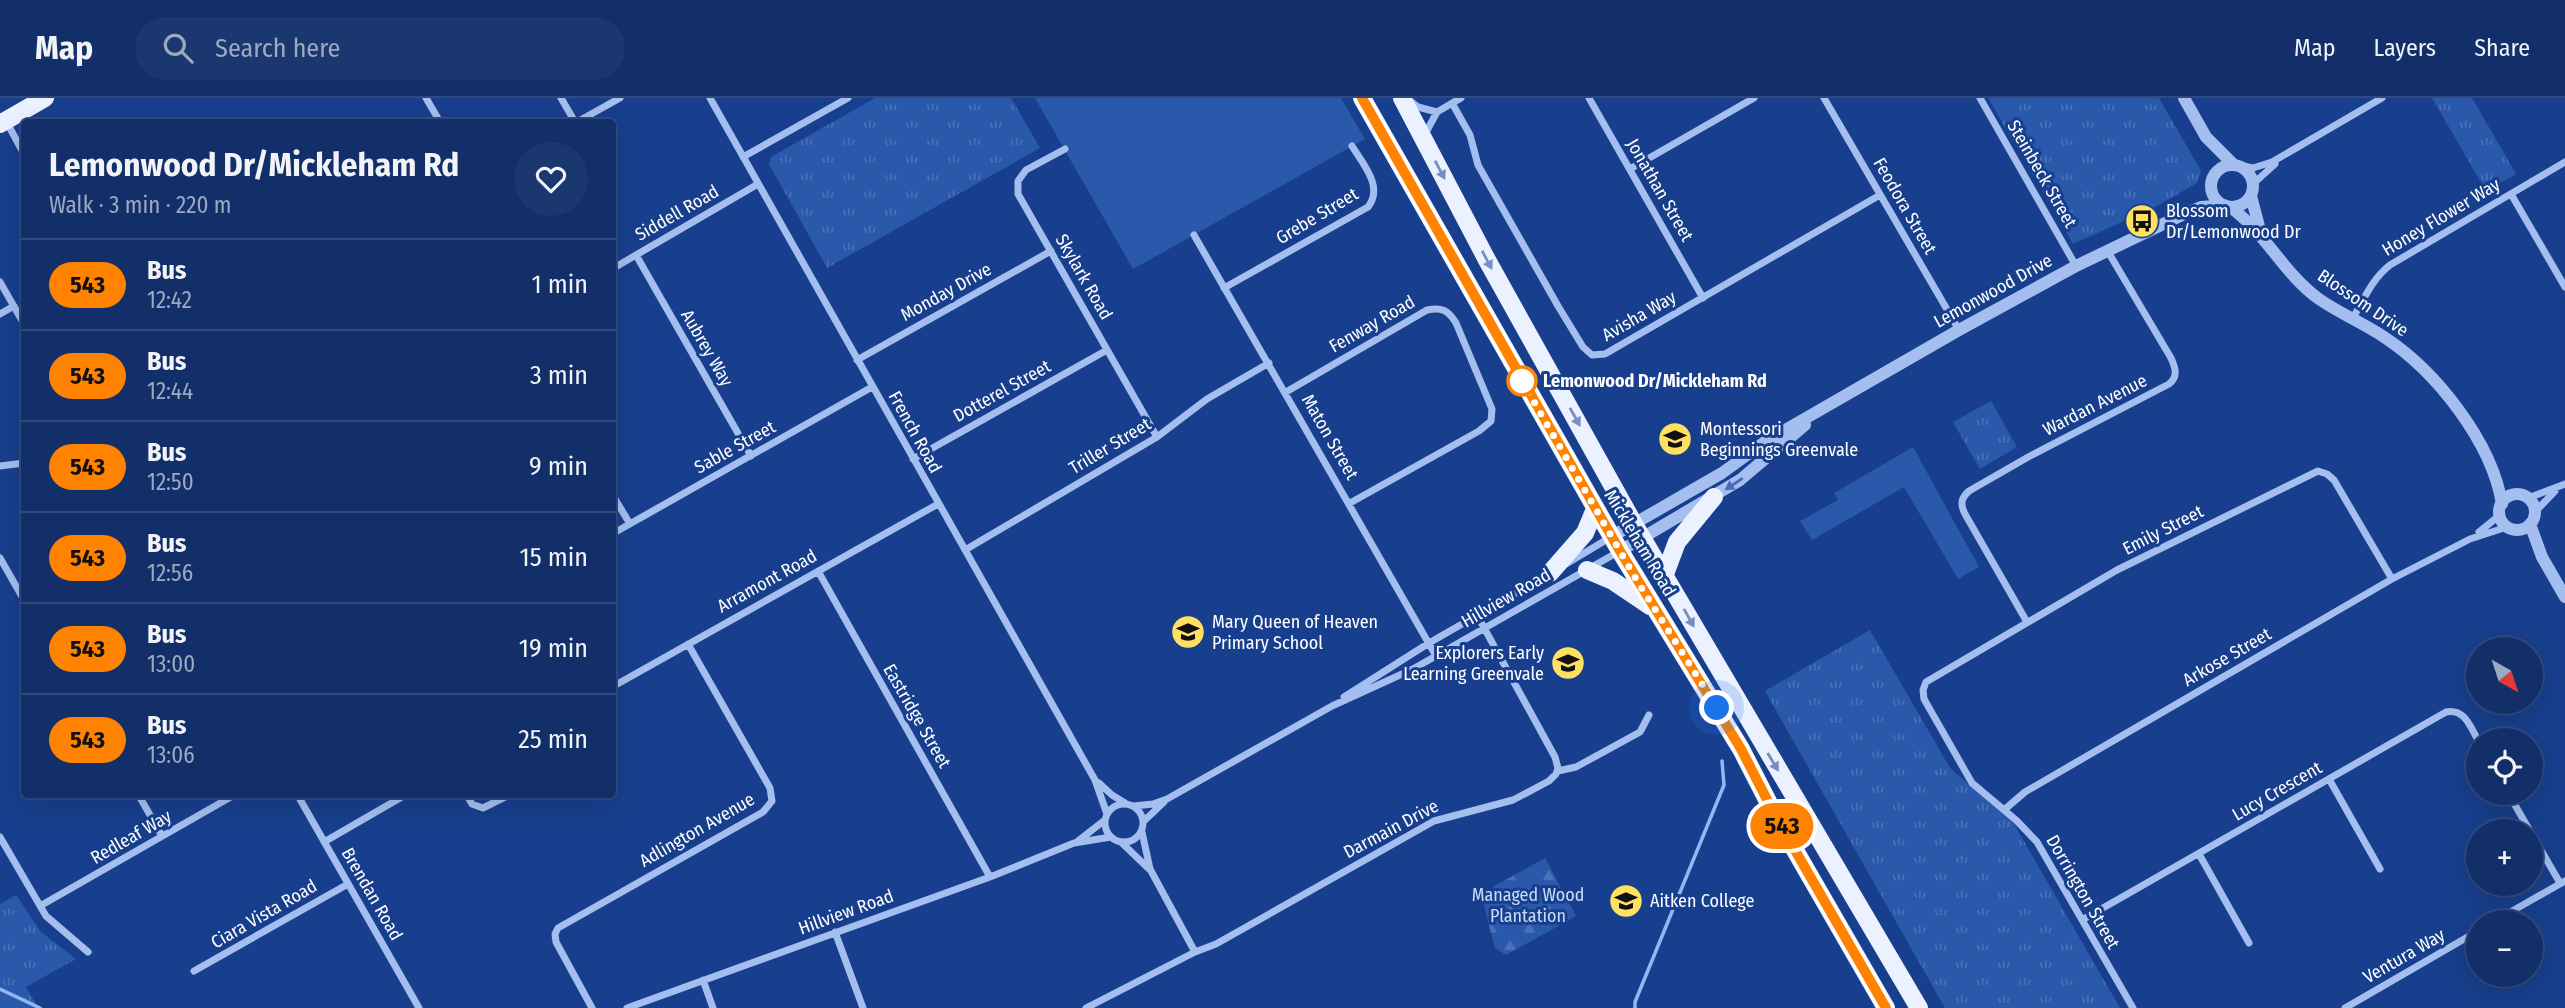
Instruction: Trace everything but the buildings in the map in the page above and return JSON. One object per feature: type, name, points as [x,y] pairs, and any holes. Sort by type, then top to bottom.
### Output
[{"type":"main road","points":[[2,118],[45,98]]},
{"type":"main road","name":"Mickleham Road","points":[[1362,98],[1595,509],[1741,749],[1777,819],[1886,1008]]},
{"type":"main road","name":"Mickleham Road","points":[[1402,98],[1487,260],[1639,531],[1919,1008]]},
{"type":"main road","points":[[1665,574],[1678,542],[1714,497]]},
{"type":"main road","points":[[1550,573],[1585,533],[1595,509]]},
{"type":"main road","points":[[1587,570],[1612,581],[1656,610]]},
{"type":"street","points":[[425,98],[438,119]]},
{"type":"street","points":[[561,98],[574,119]]},
{"type":"street","points":[[582,119],[620,98]]},
{"type":"street","name":"French Road","points":[[710,98],[937,504],[1096,780],[1106,817]]},
{"type":"street","points":[[743,157],[848,98]]},
{"type":"street","points":[[1408,98],[1418,107],[1437,112]]},
{"type":"street","points":[[1423,139],[1437,112],[1461,98]]},
{"type":"street","name":"Jonathan Street","points":[[1589,98],[1703,298]]},
{"type":"street","points":[[1630,169],[1754,98]]},
{"type":"street","name":"Feodora Street","points":[[1824,98],[1959,330]]},
{"type":"street","name":"Steinbeck Street","points":[[1980,98],[2076,266]]},
{"type":"street","points":[[2184,98],[2206,137],[2213,166],[2211,181],[2214,197],[2227,206],[2242,205],[2252,190],[2283,157]]},
{"type":"street","points":[[2211,181],[2220,168],[2236,165],[2253,168],[2283,157],[2382,98]]},
{"type":"street","name":"Avisha Way","points":[[1452,103],[1470,135],[1478,166],[1558,306],[1588,353],[1595,356],[1605,354],[1880,195]]},
{"type":"street","points":[[2,118],[21,149]]},
{"type":"street","points":[[2206,137],[2236,165],[2249,173],[2252,190]]},
{"type":"street","name":"Grebe Street","points":[[1224,288],[1368,207],[1375,192],[1373,184],[1352,146]]},
{"type":"street","name":"Skylark Road","points":[[1065,149],[1026,170],[1018,181],[1018,194],[1157,437]]},
{"type":"street","name":"Honey Flower Way","points":[[2353,318],[2379,273],[2565,162]]},
{"type":"street","name":"Lemonwood Drive","points":[[2184,214],[2211,181]]},
{"type":"street","name":"Siddell Road","points":[[616,267],[758,184]]},
{"type":"street","name":"Blossom Drive","points":[[2252,190],[2261,234]]},
{"type":"street","points":[[2511,194],[2565,286]]},
{"type":"street","name":"Lemonwood Drive","points":[[1616,544],[1639,531],[1766,441],[1959,330],[2076,266],[2184,214],[2201,207],[2227,206]]},
{"type":"street","name":"Blossom Drive","points":[[2227,206],[2261,234],[2278,258],[2319,299],[2385,338],[2414,360],[2442,387],[2464,418],[2493,470],[2501,509],[2512,528]]},
{"type":"street","name":"Maton Street","points":[[1194,235],[1436,656]]},
{"type":"street","name":"Wardan Avenue","points":[[2027,622],[1962,509],[1965,495],[2030,456],[2169,384],[2175,377],[2171,358],[2108,250]]},
{"type":"street","name":"Monday Drive","points":[[857,360],[1051,251]]},
{"type":"street","name":"Aubrey Way","points":[[636,256],[751,456]]},
{"type":"street","points":[[0,282],[21,319]]},
{"type":"street","points":[[0,314],[14,306]]},
{"type":"street","name":"Fenway Road","points":[[1286,392],[1427,310],[1439,308],[1449,312],[1456,323],[1492,409],[1491,421],[1479,431],[1350,503]]},
{"type":"street","name":"Dotterel Street","points":[[913,459],[1107,350]]},
{"type":"street","name":"Triller Street","points":[[965,550],[1157,437],[1207,399],[1269,363]]},
{"type":"street","name":"Sable Street","points":[[616,532],[872,387]]},
{"type":"street","name":"Lemonwood Drive","points":[[1639,531],[1714,497],[1755,469],[1824,409]]},
{"type":"street","points":[[0,466],[21,463]]},
{"type":"street","name":"Blossom Drive","points":[[2493,470],[2524,496],[2533,518]]},
{"type":"street","name":"Emily Street","points":[[1924,699],[1924,686],[1930,678],[2118,570],[2318,471],[2334,480],[2392,579]]},
{"type":"street","points":[[2501,509],[2509,497],[2562,486]]},
{"type":"street","points":[[2562,486],[2533,518],[2512,528],[2542,557],[2565,597]]},
{"type":"street","points":[[616,501],[630,524]]},
{"type":"street","name":"Arramont Road","points":[[616,685],[937,504]]},
{"type":"street","name":"Arkose Street","points":[[2470,538],[2501,509]]},
{"type":"street","points":[[2533,518],[2542,557]]},
{"type":"street","name":"Arkose Street","points":[[2004,810],[2025,792],[2392,579],[2470,538],[2512,528]]},
{"type":"street","name":"Hillview Road","points":[[1332,706],[1364,683],[1476,615],[1550,573],[1616,544]]},
{"type":"street","name":"Hillview Road","points":[[1131,805],[1153,804],[1167,799],[1332,706],[1401,675],[1587,570],[1616,544]]},
{"type":"street","points":[[0,558],[21,595]]},
{"type":"street","name":"Eastridge Street","points":[[818,571],[990,877]]},
{"type":"street","points":[[1476,615],[1555,756],[1558,771]]},
{"type":"street","name":"Adlington Avenue","points":[[592,1008],[556,942],[555,934],[558,928],[763,812],[772,801],[770,788],[688,643]]},
{"type":"street","name":"Dorrington Street","points":[[1924,699],[1972,783],[2037,842],[2133,1008]]},
{"type":"street","name":"Lucy Crescent","points":[[2082,920],[2450,710],[2461,713],[2470,728]]},
{"type":"street","name":"Darmain Drive","points":[[1086,1008],[1216,944],[1434,821],[1513,800],[1549,781],[1558,771],[1576,767],[1640,732],[1649,715]]},
{"type":"street","points":[[2329,779],[2380,869]]},
{"type":"street","name":"French Road","points":[[1096,780],[1112,795],[1131,805]]},
{"type":"street","points":[[140,798],[162,836]]},
{"type":"street","name":"Redleaf Way","points":[[40,906],[229,798]]},
{"type":"street","name":"Brendan Road","points":[[300,798],[419,1008]]},
{"type":"street","points":[[324,842],[400,798]]},
{"type":"street","points":[[468,798],[472,804],[483,808],[503,798]]},
{"type":"street","name":"Hillview Road","points":[[1144,821],[1167,799]]},
{"type":"street","points":[[1150,869],[1121,842],[1111,837],[1105,827],[1106,817],[1116,806],[1131,805],[1142,815],[1142,832],[1150,869],[1195,952]]},
{"type":"street","points":[[2514,910],[2563,882],[2515,805]]},
{"type":"street","name":"Hillview Road","points":[[1074,843],[1106,817]]},
{"type":"street","points":[[1121,842],[1133,841],[1142,832]]},
{"type":"street","points":[[0,837],[40,906],[57,928],[88,952]]},
{"type":"street","name":"Hillview Road","points":[[627,1008],[990,877],[1074,843],[1111,837]]},
{"type":"street","points":[[2199,854],[2249,943]]},
{"type":"street","name":"Ciara Vista Road","points":[[194,971],[348,884]]},
{"type":"street","points":[[835,932],[863,1008]]},
{"type":"street","name":"Ventura Way","points":[[2346,1008],[2466,938]]},
{"type":"street","points":[[703,980],[713,1008]]},
{"type":"green space","points":[[875,98],[1011,98],[1040,148],[827,268],[769,164],[771,157]]},
{"type":"green space","points":[[1035,98],[1341,98],[1365,139],[1133,269]]},
{"type":"green space","points":[[1988,98],[2159,98],[2201,171],[2197,183],[2155,207],[2073,244]]},
{"type":"green space","points":[[2432,98],[2472,98],[2516,174],[2486,191]]},
{"type":"green space","points":[[1991,401],[2017,447],[1980,469],[1953,422]]},
{"type":"green space","points":[[1913,447],[1979,567],[1958,579],[1904,487],[1812,540],[1800,521],[1838,500],[1834,493]]},
{"type":"green space","points":[[1870,630],[1950,768],[2014,824],[2120,1008],[1945,1008],[1765,691]]},
{"type":"green space","name":"Managed Wood Plantation","points":[[1545,858],[1576,916],[1506,955],[1495,948],[1484,906],[1493,887]]},
{"type":"green space","points":[[16,895],[41,932],[76,959],[26,987],[38,1008],[0,1008],[0,904]]},
{"type":"waterway","points":[[1635,1008],[1635,1002],[1724,785],[1722,761]]},
{"type":"waterway","points":[[0,989],[40,1008]]},
{"type":"bus line","name":"543","points":[[1362,98],[1636,579],[1741,749],[1777,819],[1886,1008]]},
{"type":"place","name":"Blossom Dr/Lemonwood Dr","points":[[2142,221]]},
{"type":"place","name":"Lemonwood Dr/Mickleham Rd","points":[[1522,381]]},
{"type":"place","name":"Montessori Beginnings Greenvale","points":[[1675,439]]},
{"type":"place","name":"Mary Queen of Heaven Primary School","points":[[1188,632]]},
{"type":"place","name":"Explorers Early Learning Greenvale","points":[[1568,663]]},
{"type":"place","name":"Aitken College","points":[[1626,901]]},
{"type":"route","points":[[1522,381],[1636,579],[1717,708]]}]
